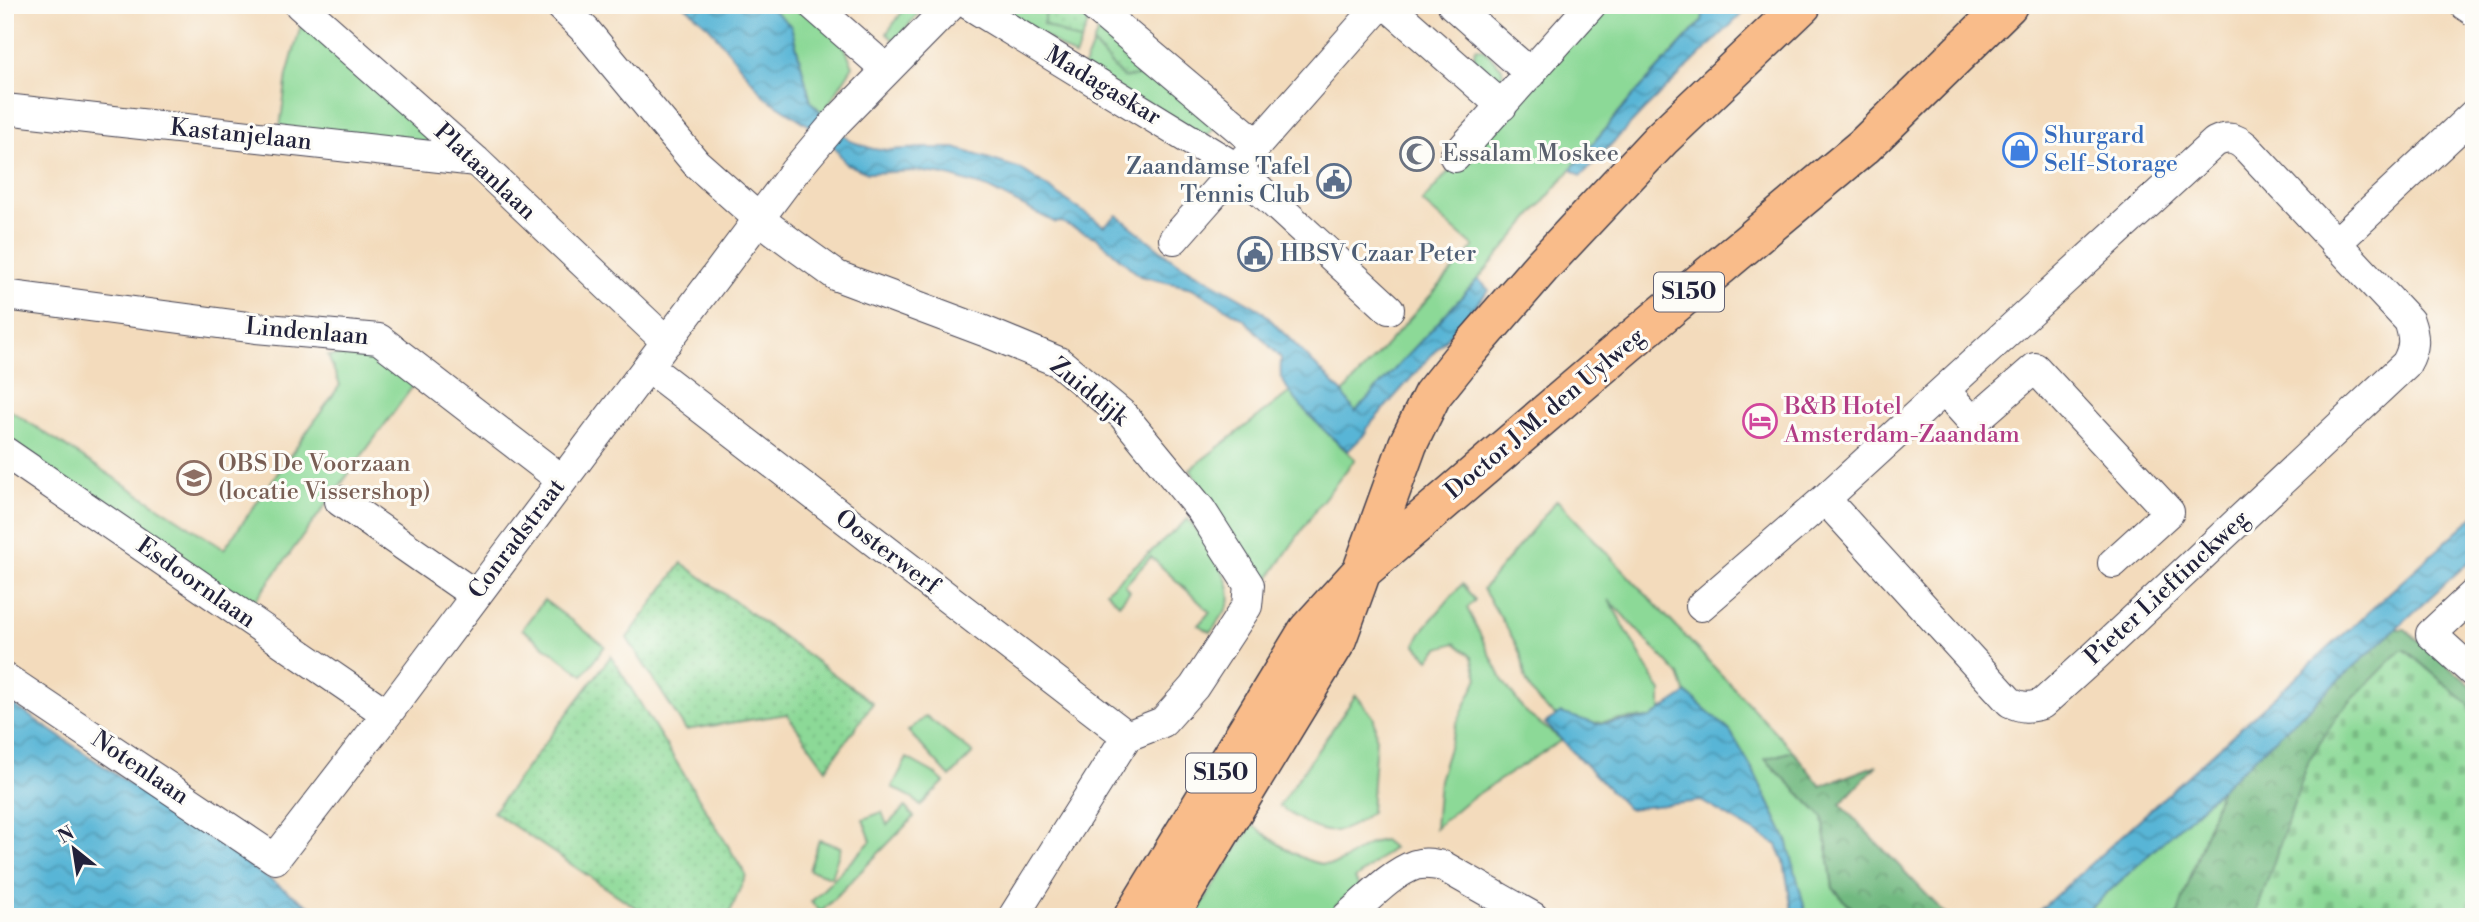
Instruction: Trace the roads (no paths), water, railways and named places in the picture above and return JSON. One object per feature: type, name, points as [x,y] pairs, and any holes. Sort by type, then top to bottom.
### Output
[{"type":"main road","name":"Doctor J.M. den Uylweg","points":[[1169,917],[1336,642],[1408,444],[1432,395],[1541,267],[1661,139],[1801,5]]},
{"type":"main road","name":"Doctor J.M. den Uylweg","points":[[1133,917],[1308,630],[1362,571],[1864,146],[2008,5]]},
{"type":"street","name":"Plataanlaan","points":[[300,5],[476,161],[667,342]]},
{"type":"street","name":"Zuiddijk","points":[[560,5],[586,31],[696,163],[759,219],[837,276],[1059,362],[1123,415],[1201,510],[1250,586],[1247,606],[1194,687],[1163,722],[1127,736]]},
{"type":"street","points":[[813,5],[887,70]]},
{"type":"street","name":"Conradstraat","points":[[275,859],[759,219],[828,132],[951,5]]},
{"type":"street","name":"Madagaskar","points":[[970,5],[1236,168],[1389,309]]},
{"type":"street","name":"Madagaskar","points":[[1092,5],[1257,144]]},
{"type":"street","points":[[1174,239],[1380,5]]},
{"type":"street","points":[[1387,5],[1502,106]]},
{"type":"street","points":[[1453,5],[1531,74]]},
{"type":"street","points":[[1455,157],[1591,5]]},
{"type":"street","points":[[2465,5],[2474,11]]},
{"type":"street","name":"Kastanjelaan","points":[[5,109],[476,161]]},
{"type":"street","points":[[2336,244],[2474,114]]},
{"type":"street","name":"Pieter Lieftinckweg","points":[[1701,607],[1825,499],[2215,142],[2226,137],[2238,140],[2246,147],[2409,321],[2414,336],[2413,351],[2406,364],[2096,655],[2042,704],[2031,708],[2010,702],[1825,499]]},
{"type":"street","name":"Lindenlaan","points":[[5,295],[256,328],[379,339],[562,480]]},
{"type":"street","name":"Oosterwerf","points":[[648,367],[1127,736]]},
{"type":"street","points":[[1944,390],[1973,422],[2035,368],[2169,512],[2113,563]]},
{"type":"street","name":"Esdoornlaan","points":[[5,452],[387,714]]},
{"type":"street","points":[[340,501],[475,595]]},
{"type":"street","points":[[2474,594],[2431,634],[2474,673]]},
{"type":"street","name":"Notenlaan","points":[[5,678],[275,859]]},
{"type":"street","points":[[1013,917],[1127,736]]},
{"type":"street","points":[[1347,917],[1401,872],[1417,864],[1430,863],[1443,866],[1534,917]]},
{"type":"water","points":[[684,5],[768,5],[791,26],[811,102],[850,141],[873,149],[955,148],[1021,169],[1104,226],[1117,215],[1172,259],[1261,310],[1343,393],[1355,412],[1478,279],[1489,290],[1348,451],[1320,427],[1291,394],[1281,375],[1281,358],[1245,320],[1192,288],[1140,276],[1097,238],[1061,222],[1056,223],[988,188],[945,175],[917,171],[868,173],[846,164],[835,148],[813,128],[765,97],[709,27]]},
{"type":"water","points":[[1705,5],[1751,5],[1581,176],[1571,169],[1702,21]]},
{"type":"water","points":[[2474,516],[2474,557],[2081,917],[2032,917]]},
{"type":"water","points":[[1687,693],[1730,731],[1754,772],[1788,843],[1807,917],[1793,917],[1784,861],[1777,845],[1701,801],[1628,809],[1545,723],[1561,713],[1597,724],[1650,718]]},
{"type":"water","points":[[5,699],[325,917],[5,917]]},
{"type":"place","name":"Shurgard Self-Storage","points":[[2020,150]]},
{"type":"place","name":"Essalam Moskee","points":[[1417,154]]},
{"type":"place","name":"Zaandamse Tafel Tennis Club","points":[[1334,181]]},
{"type":"place","name":"HBSV Czaar Peter","points":[[1255,254]]},
{"type":"place","name":"B&B Hotel Amsterdam-Zaandam","points":[[1760,421]]},
{"type":"place","name":"OBS De Voorzaan (locatie Vissershop)","points":[[194,478]]}]
